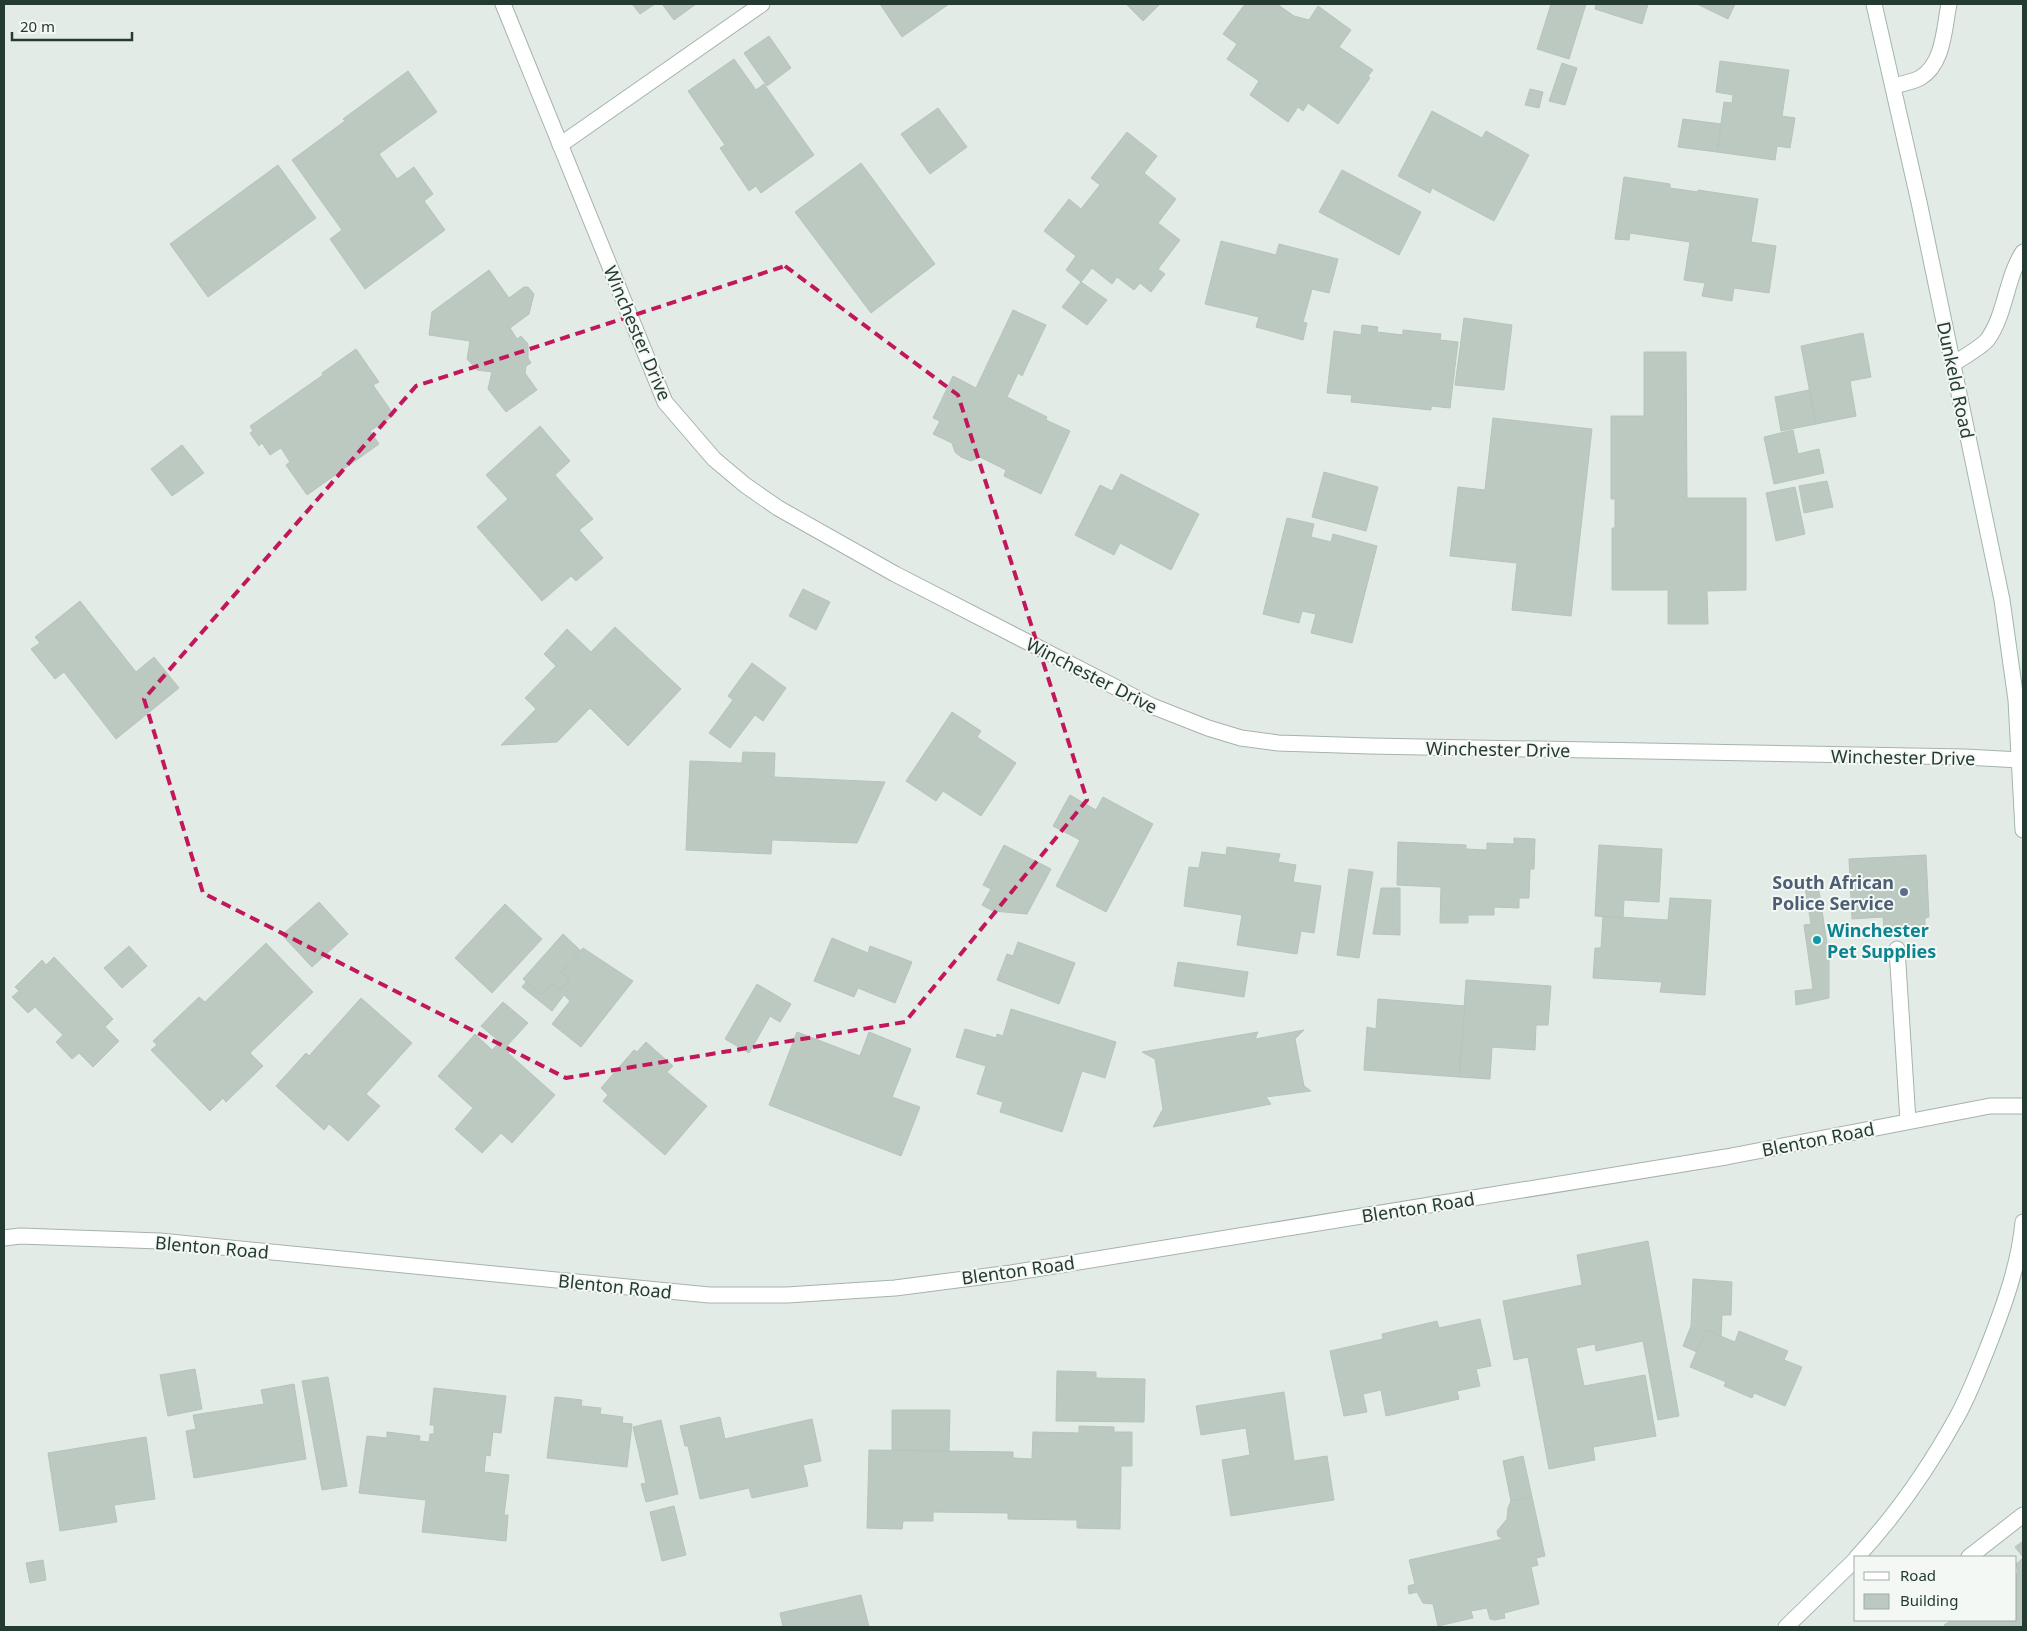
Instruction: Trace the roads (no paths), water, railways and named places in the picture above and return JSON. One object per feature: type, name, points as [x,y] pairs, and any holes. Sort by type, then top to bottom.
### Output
[{"type":"street","name":"Winchester Drive","points":[[502,4],[665,402],[714,458],[744,485],[778,508],[887,570],[1152,706],[1208,728],[1241,738],[1278,742],[1370,746],[1955,757],[2020,760]]},
{"type":"street","points":[[560,145],[762,4]]},
{"type":"street","name":"Dunkeld Road","points":[[1874,4],[1953,364],[2002,600],[2016,700],[2023,830]]},
{"type":"street","points":[[1893,86],[1918,79],[1932,69],[1939,52],[1949,4]]},
{"type":"street","points":[[1953,364],[1987,340],[2004,303],[2017,262],[2023,252]]},
{"type":"street","points":[[1897,949],[1908,1121]]},
{"type":"street","name":"Blenton Road","points":[[4,1238],[20,1236],[160,1241],[709,1295],[787,1295],[895,1288],[1021,1271],[1726,1158],[1990,1106],[2023,1106]]},
{"type":"street","points":[[1858,1556],[1880,1533],[1906,1497],[1958,1415],[2004,1304],[2020,1252],[2023,1222]]},
{"type":"street","points":[[1970,1556],[2023,1515]]},
{"type":"street","points":[[1786,1627],[1854,1560]]},
{"type":"place","name":"South African Police Service","points":[[1904,892]]},
{"type":"place","name":"Winchester Pet Supplies","points":[[1817,940]]}]
